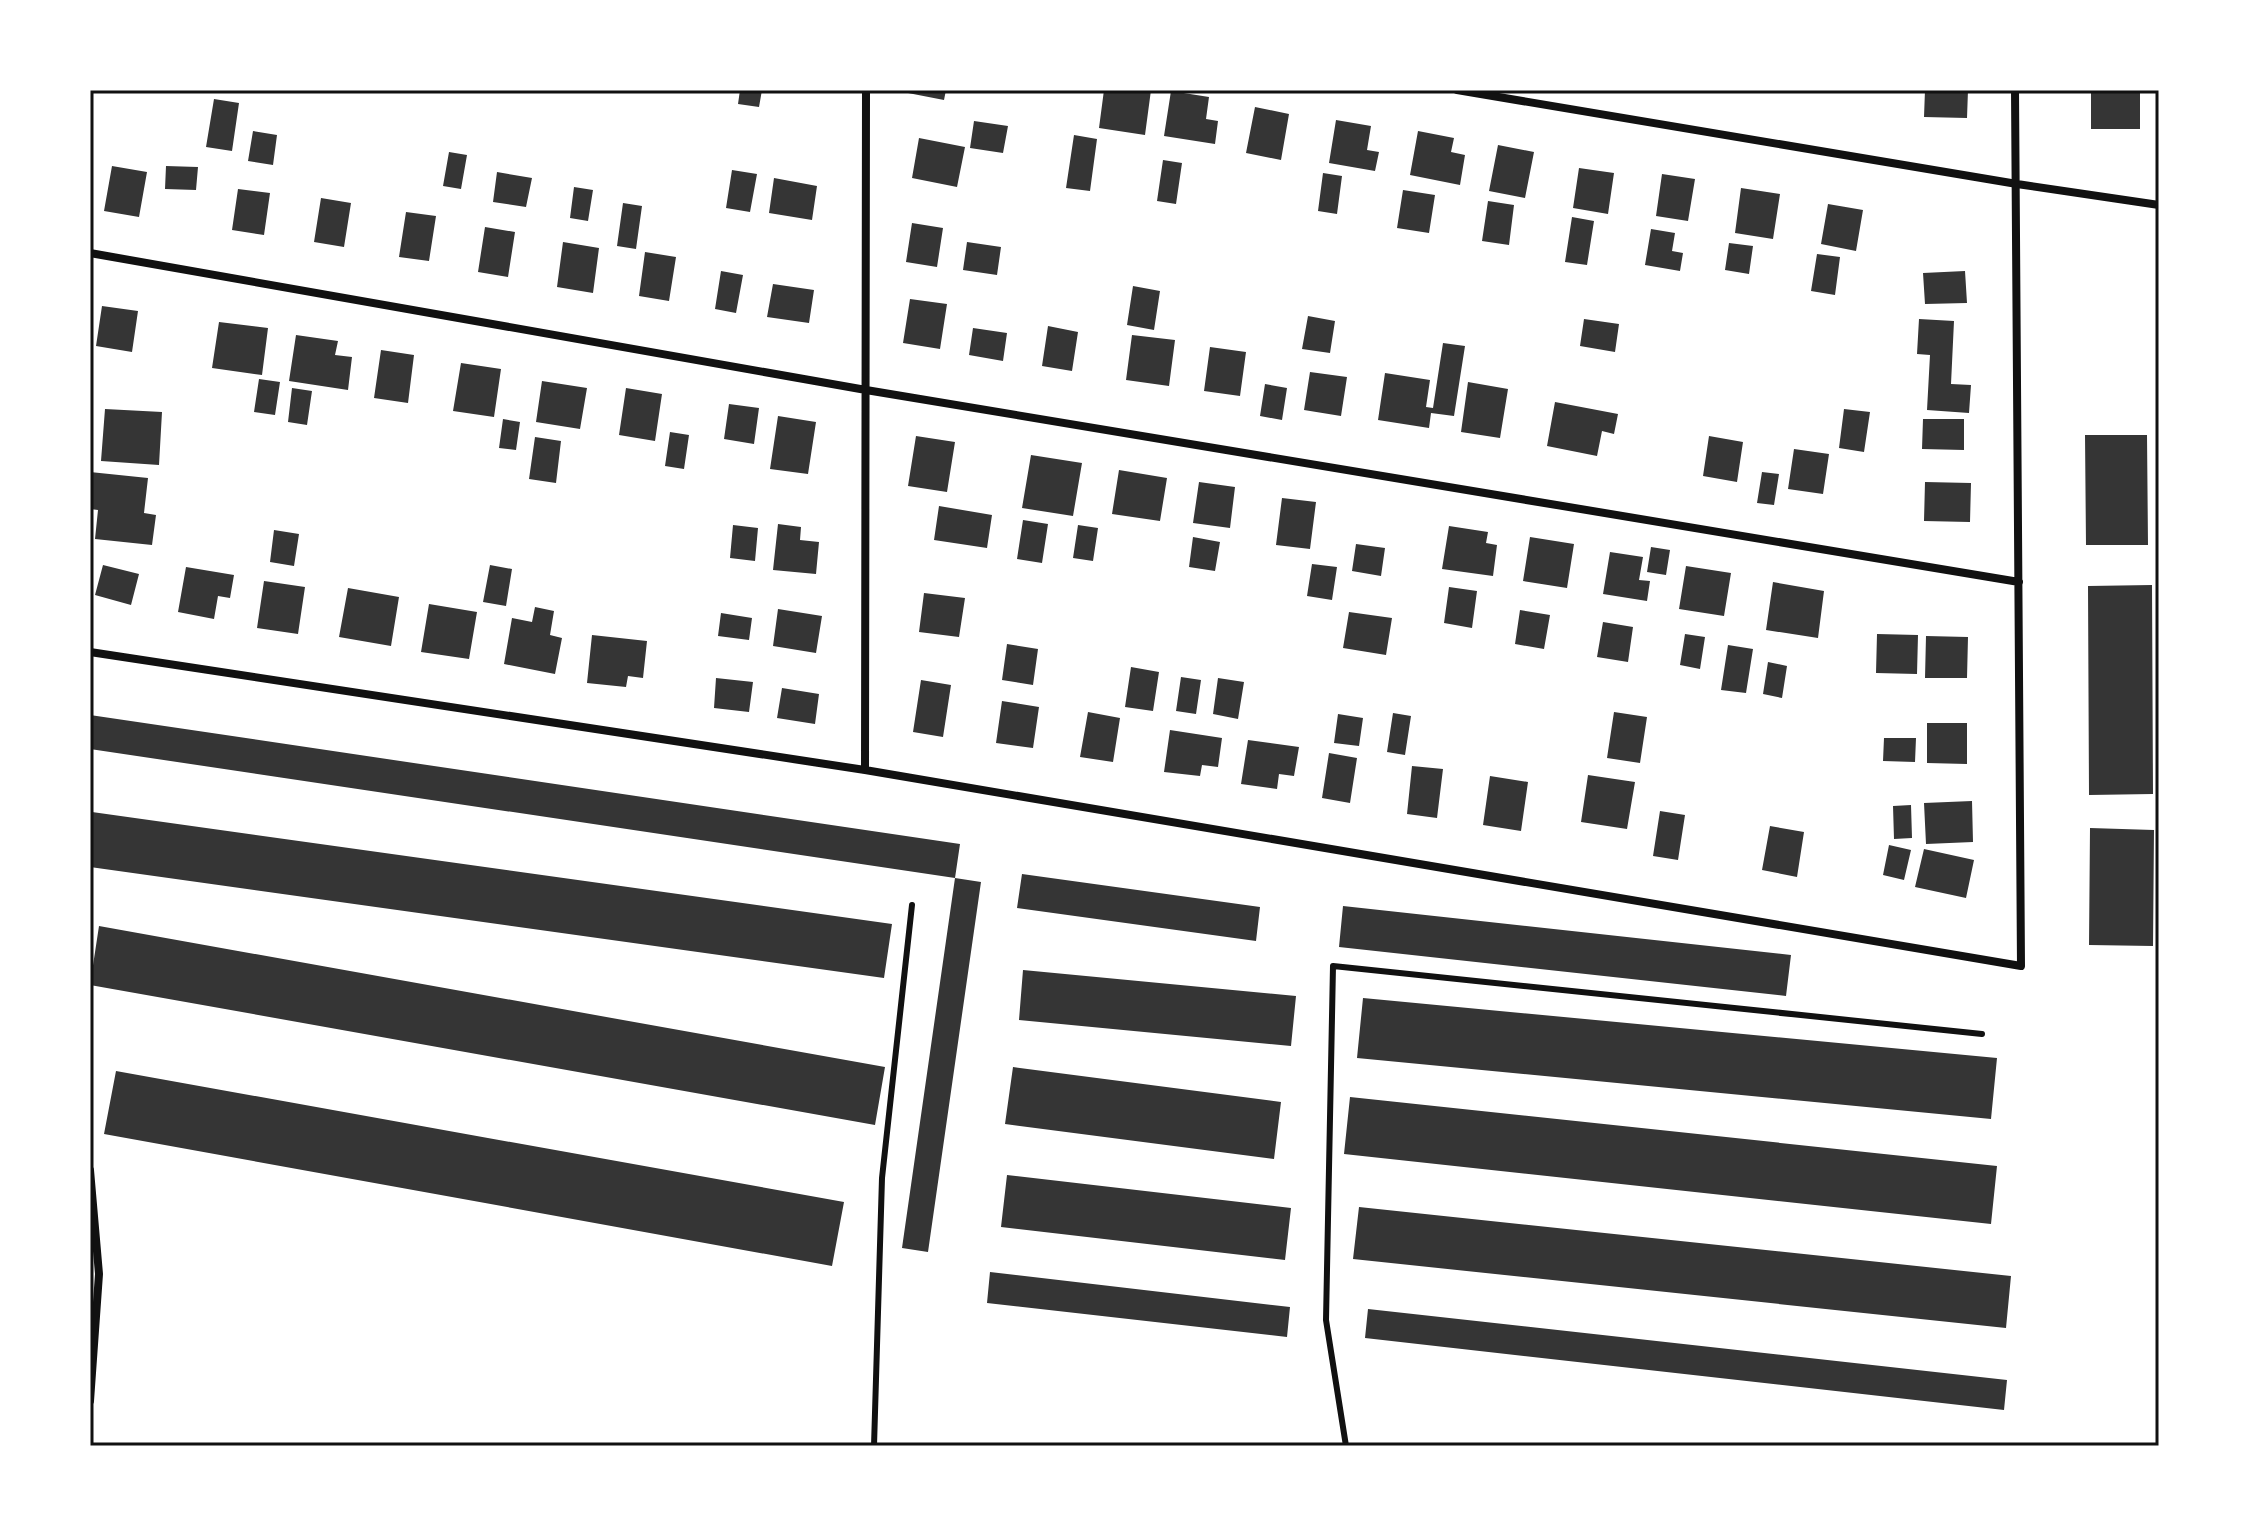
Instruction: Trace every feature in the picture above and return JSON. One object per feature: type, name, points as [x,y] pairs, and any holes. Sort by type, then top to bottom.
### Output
[{"type":"street","points":[[865,770],[866,90]]},
{"type":"street","points":[[1457,90],[2159,205]]},
{"type":"street","points":[[90,652],[865,770],[2021,966],[2015,90]]},
{"type":"street","points":[[90,253],[866,390],[2019,582]]},
{"type":"street","points":[[90,1170],[99,1274],[90,1401]]},
{"type":"lane","points":[[874,1446],[882,1178],[912,905]]},
{"type":"lane","points":[[1346,1446],[1326,1320],[1333,966],[1982,1034]]},
{"type":"building","points":[[740,90],[762,90],[759,107],[738,104]]},
{"type":"building","points":[[908,90],[946,90],[944,100],[908,93]]},
{"type":"building","points":[[1104,90],[1151,90],[1145,135],[1099,128]]},
{"type":"building","points":[[1925,90],[1968,90],[1967,118],[1924,117]]},
{"type":"building","points":[[2091,90],[2140,90],[2140,129],[2091,129]]},
{"type":"building","points":[[1171,91],[1209,97],[1206,119],[1218,121],[1215,144],[1164,136]]},
{"type":"building","points":[[214,99],[239,103],[232,151],[206,147]]},
{"type":"building","points":[[1255,107],[1289,114],[1281,160],[1246,153]]},
{"type":"building","points":[[1336,120],[1371,126],[1367,150],[1379,152],[1375,171],[1329,163]]},
{"type":"building","points":[[974,121],[1008,126],[1003,153],[970,148]]},
{"type":"building","points":[[253,131],[277,135],[273,165],[248,161]]},
{"type":"building","points":[[1418,131],[1454,138],[1451,152],[1465,155],[1460,185],[1410,175]]},
{"type":"building","points":[[1074,135],[1097,139],[1090,191],[1066,188]]},
{"type":"building","points":[[919,138],[965,147],[957,187],[912,178]]},
{"type":"building","points":[[1498,145],[1534,152],[1525,198],[1489,191]]},
{"type":"building","points":[[449,152],[467,155],[461,189],[443,186]]},
{"type":"building","points":[[1163,160],[1182,163],[1176,204],[1157,201]]},
{"type":"building","points":[[112,166],[147,172],[139,217],[104,211]]},
{"type":"building","points":[[166,166],[198,167],[196,190],[165,189]]},
{"type":"building","points":[[1579,168],[1614,173],[1608,214],[1573,208]]},
{"type":"building","points":[[732,170],[757,174],[750,212],[726,208]]},
{"type":"building","points":[[497,172],[532,178],[526,207],[493,202]]},
{"type":"building","points":[[1323,173],[1342,176],[1337,214],[1318,211]]},
{"type":"building","points":[[1662,174],[1695,179],[1688,221],[1656,216]]},
{"type":"building","points":[[774,178],[817,186],[812,220],[769,213]]},
{"type":"building","points":[[574,187],[593,190],[588,221],[570,218]]},
{"type":"building","points":[[1741,188],[1780,194],[1773,239],[1735,233]]},
{"type":"building","points":[[238,189],[270,193],[264,235],[232,230]]},
{"type":"building","points":[[1403,190],[1435,195],[1429,233],[1397,228]]},
{"type":"building","points":[[321,198],[351,203],[344,247],[314,242]]},
{"type":"building","points":[[1488,201],[1514,205],[1509,245],[1482,241]]},
{"type":"building","points":[[623,203],[642,206],[636,249],[617,246]]},
{"type":"building","points":[[1828,204],[1863,210],[1856,251],[1821,244]]},
{"type":"building","points":[[406,212],[436,216],[429,261],[399,257]]},
{"type":"building","points":[[1572,217],[1594,221],[1587,265],[1565,262]]},
{"type":"building","points":[[912,223],[943,228],[937,267],[906,262]]},
{"type":"building","points":[[485,227],[515,232],[508,277],[478,272]]},
{"type":"building","points":[[1651,229],[1675,233],[1672,251],[1683,253],[1680,271],[1645,265]]},
{"type":"building","points":[[563,242],[599,248],[593,293],[557,287]]},
{"type":"building","points":[[967,242],[1001,247],[997,275],[963,270]]},
{"type":"building","points":[[1729,243],[1753,246],[1749,274],[1725,270]]},
{"type":"building","points":[[645,252],[676,257],[669,301],[639,296]]},
{"type":"building","points":[[1817,254],[1840,257],[1835,295],[1811,291]]},
{"type":"building","points":[[721,271],[743,275],[736,313],[715,309]]},
{"type":"building","points":[[1965,271],[1967,303],[1925,304],[1923,273]]},
{"type":"building","points":[[773,284],[814,290],[809,323],[767,317]]},
{"type":"building","points":[[1133,286],[1160,291],[1154,330],[1127,325]]},
{"type":"building","points":[[910,299],[947,304],[940,349],[903,343]]},
{"type":"building","points":[[102,306],[138,311],[132,352],[96,346]]},
{"type":"building","points":[[1308,316],[1335,321],[1330,353],[1302,349]]},
{"type":"building","points":[[1584,319],[1619,324],[1615,352],[1580,346]]},
{"type":"building","points":[[1919,319],[1954,321],[1951,384],[1971,385],[1969,413],[1927,410],[1930,355],[1917,354]]},
{"type":"building","points":[[219,322],[268,328],[262,375],[212,368]]},
{"type":"building","points":[[1048,326],[1078,332],[1072,371],[1042,366]]},
{"type":"building","points":[[973,328],[1007,333],[1003,361],[969,355]]},
{"type":"building","points":[[296,335],[338,341],[335,355],[352,357],[348,390],[289,381]]},
{"type":"building","points":[[1132,335],[1175,340],[1169,386],[1126,380]]},
{"type":"building","points":[[1443,343],[1465,346],[1454,416],[1431,413],[1429,428],[1378,420],[1385,373],[1430,380],[1426,407],[1433,408]]},
{"type":"building","points":[[1210,347],[1246,352],[1240,396],[1204,391]]},
{"type":"building","points":[[381,350],[414,355],[408,403],[374,398]]},
{"type":"building","points":[[461,363],[501,369],[494,417],[453,411]]},
{"type":"building","points":[[1310,372],[1347,377],[1341,416],[1304,410]]},
{"type":"building","points":[[259,379],[280,382],[275,415],[254,412]]},
{"type":"building","points":[[542,381],[587,388],[580,429],[536,422]]},
{"type":"building","points":[[1468,382],[1508,389],[1500,438],[1461,432]]},
{"type":"building","points":[[1265,384],[1287,388],[1282,420],[1260,416]]},
{"type":"building","points":[[292,388],[312,391],[307,425],[288,422]]},
{"type":"building","points":[[626,388],[662,394],[655,441],[619,435]]},
{"type":"building","points":[[1555,402],[1618,414],[1614,434],[1602,431],[1597,456],[1547,446]]},
{"type":"building","points":[[729,404],[759,408],[754,444],[724,439]]},
{"type":"building","points":[[105,409],[162,412],[159,465],[101,461]]},
{"type":"building","points":[[1844,409],[1870,412],[1864,452],[1839,448]]},
{"type":"building","points":[[778,416],[816,422],[808,474],[770,469]]},
{"type":"building","points":[[503,419],[520,422],[516,450],[499,448]]},
{"type":"building","points":[[1923,419],[1964,419],[1964,450],[1922,449]]},
{"type":"building","points":[[670,432],[689,435],[684,469],[665,466]]},
{"type":"building","points":[[2085,435],[2147,435],[2148,545],[2086,545]]},
{"type":"building","points":[[916,436],[955,442],[947,492],[908,486]]},
{"type":"building","points":[[1709,436],[1743,442],[1737,482],[1703,476]]},
{"type":"building","points":[[535,437],[561,441],[556,483],[529,479]]},
{"type":"building","points":[[1794,449],[1829,454],[1823,494],[1788,489]]},
{"type":"building","points":[[1031,455],[1082,463],[1073,516],[1022,508]]},
{"type":"building","points":[[1119,470],[1167,478],[1160,521],[1112,514]]},
{"type":"building","points":[[90,472],[148,478],[144,513],[156,515],[152,545],[95,539],[98,510],[90,509]]},
{"type":"building","points":[[1762,472],[1779,474],[1774,505],[1757,503]]},
{"type":"building","points":[[1199,482],[1235,487],[1230,528],[1193,523]]},
{"type":"building","points":[[1925,482],[1971,483],[1970,522],[1924,521]]},
{"type":"building","points":[[1282,498],[1316,502],[1310,549],[1276,545]]},
{"type":"building","points":[[939,506],[992,515],[987,548],[934,540]]},
{"type":"building","points":[[1023,520],[1048,524],[1042,563],[1017,559]]},
{"type":"building","points":[[778,524],[801,527],[800,540],[819,542],[816,574],[773,570]]},
{"type":"building","points":[[733,525],[758,528],[755,561],[730,558]]},
{"type":"building","points":[[1078,525],[1098,528],[1093,561],[1073,558]]},
{"type":"building","points":[[1449,526],[1488,532],[1486,543],[1497,545],[1493,576],[1442,569]]},
{"type":"building","points":[[274,530],[299,534],[294,566],[270,562]]},
{"type":"building","points":[[1193,537],[1220,542],[1215,571],[1189,567]]},
{"type":"building","points":[[1530,537],[1574,544],[1567,588],[1523,581]]},
{"type":"building","points":[[1356,544],[1385,548],[1381,576],[1352,571]]},
{"type":"building","points":[[1651,547],[1670,550],[1666,575],[1647,572]]},
{"type":"building","points":[[1610,552],[1643,557],[1639,580],[1650,581],[1647,601],[1603,594]]},
{"type":"building","points":[[1312,564],[1337,567],[1332,600],[1307,596]]},
{"type":"building","points":[[103,565],[139,574],[131,605],[95,595]]},
{"type":"building","points":[[490,565],[512,569],[506,606],[483,602]]},
{"type":"building","points":[[1686,566],[1731,573],[1724,616],[1679,609]]},
{"type":"building","points":[[186,567],[234,575],[230,598],[218,596],[214,619],[178,612]]},
{"type":"building","points":[[264,581],[305,587],[298,634],[257,628]]},
{"type":"building","points":[[1773,582],[1824,591],[1818,638],[1766,630]]},
{"type":"building","points":[[2152,585],[2153,794],[2089,795],[2088,586]]},
{"type":"building","points":[[1449,587],[1477,591],[1472,628],[1444,623]]},
{"type":"building","points":[[348,588],[399,597],[391,646],[339,637]]},
{"type":"building","points":[[924,593],[965,598],[959,637],[919,632]]},
{"type":"building","points":[[429,604],[477,612],[469,659],[421,652]]},
{"type":"building","points":[[535,607],[554,611],[550,635],[562,638],[555,674],[504,664],[512,618],[532,622]]},
{"type":"building","points":[[778,609],[822,616],[816,653],[773,646]]},
{"type":"building","points":[[1520,610],[1550,615],[1544,649],[1515,644]]},
{"type":"building","points":[[1349,612],[1392,618],[1386,655],[1343,648]]},
{"type":"building","points":[[721,613],[752,618],[749,640],[718,636]]},
{"type":"building","points":[[1603,622],[1633,627],[1628,662],[1597,657]]},
{"type":"building","points":[[1685,634],[1705,637],[1700,669],[1680,665]]},
{"type":"building","points":[[1877,634],[1918,635],[1917,674],[1876,673]]},
{"type":"building","points":[[592,635],[647,641],[643,678],[628,676],[626,687],[587,683]]},
{"type":"building","points":[[1926,636],[1968,637],[1967,678],[1925,678]]},
{"type":"building","points":[[1007,644],[1038,649],[1033,685],[1002,680]]},
{"type":"building","points":[[1728,645],[1753,649],[1746,693],[1721,690]]},
{"type":"building","points":[[1768,662],[1787,666],[1782,698],[1763,694]]},
{"type":"building","points":[[1131,667],[1159,672],[1153,711],[1125,707]]},
{"type":"building","points":[[1181,677],[1201,680],[1196,714],[1176,711]]},
{"type":"building","points":[[716,678],[753,682],[749,712],[714,708]]},
{"type":"building","points":[[1218,678],[1244,682],[1238,719],[1213,714]]},
{"type":"building","points":[[921,680],[951,685],[943,737],[913,732]]},
{"type":"building","points":[[782,688],[819,694],[815,724],[777,718]]},
{"type":"building","points":[[1002,701],[1039,707],[1033,748],[996,743]]},
{"type":"building","points":[[1088,712],[1120,718],[1113,762],[1080,757]]},
{"type":"building","points":[[1614,712],[1647,717],[1640,763],[1607,758]]},
{"type":"building","points":[[1393,713],[1411,716],[1405,755],[1387,752]]},
{"type":"building","points":[[1338,714],[1363,718],[1359,746],[1334,743]]},
{"type":"building","points":[[90,715],[960,844],[955,878],[90,749]]},
{"type":"building","points":[[1927,723],[1967,723],[1967,764],[1927,763]]},
{"type":"building","points":[[1170,730],[1222,738],[1218,767],[1202,765],[1200,776],[1164,772]]},
{"type":"building","points":[[1884,738],[1916,738],[1915,762],[1883,761]]},
{"type":"building","points":[[1248,740],[1299,747],[1294,776],[1279,774],[1277,789],[1241,784]]},
{"type":"building","points":[[1329,753],[1357,758],[1350,803],[1322,798]]},
{"type":"building","points":[[1412,766],[1443,769],[1437,818],[1407,814]]},
{"type":"building","points":[[1588,775],[1635,782],[1627,829],[1581,822]]},
{"type":"building","points":[[1490,776],[1528,782],[1521,831],[1483,825]]},
{"type":"building","points":[[1972,801],[1973,842],[1926,844],[1924,803]]},
{"type":"building","points":[[1911,805],[1912,838],[1894,839],[1893,806]]},
{"type":"building","points":[[1660,811],[1685,815],[1678,860],[1653,856]]},
{"type":"building","points":[[92,812],[892,924],[884,978],[90,867]]},
{"type":"building","points":[[1770,826],[1804,832],[1797,877],[1762,870]]},
{"type":"building","points":[[2090,828],[2154,830],[2153,946],[2089,945]]},
{"type":"building","points":[[1889,845],[1911,850],[1904,880],[1883,875]]},
{"type":"building","points":[[1924,849],[1974,860],[1966,898],[1915,887]]},
{"type":"building","points":[[1022,874],[1260,907],[1256,941],[1017,908]]},
{"type":"building","points":[[955,878],[981,882],[928,1252],[902,1248]]},
{"type":"building","points":[[1343,906],[1791,955],[1786,996],[1339,947]]},
{"type":"building","points":[[99,926],[885,1067],[875,1125],[90,985]]},
{"type":"building","points":[[1023,970],[1296,996],[1291,1046],[1019,1020]]},
{"type":"building","points":[[1363,998],[1997,1058],[1991,1119],[1357,1058]]},
{"type":"building","points":[[1013,1067],[1281,1102],[1274,1159],[1005,1124]]},
{"type":"building","points":[[116,1071],[844,1202],[832,1266],[104,1134]]},
{"type":"building","points":[[1350,1097],[1997,1166],[1991,1224],[1344,1154]]},
{"type":"building","points":[[1007,1175],[1291,1208],[1285,1260],[1001,1227]]},
{"type":"building","points":[[1359,1207],[2011,1276],[2006,1328],[1353,1259]]},
{"type":"building","points":[[990,1272],[1290,1307],[1287,1337],[987,1303]]},
{"type":"building","points":[[1368,1309],[2007,1380],[2004,1410],[1365,1338]]}]
